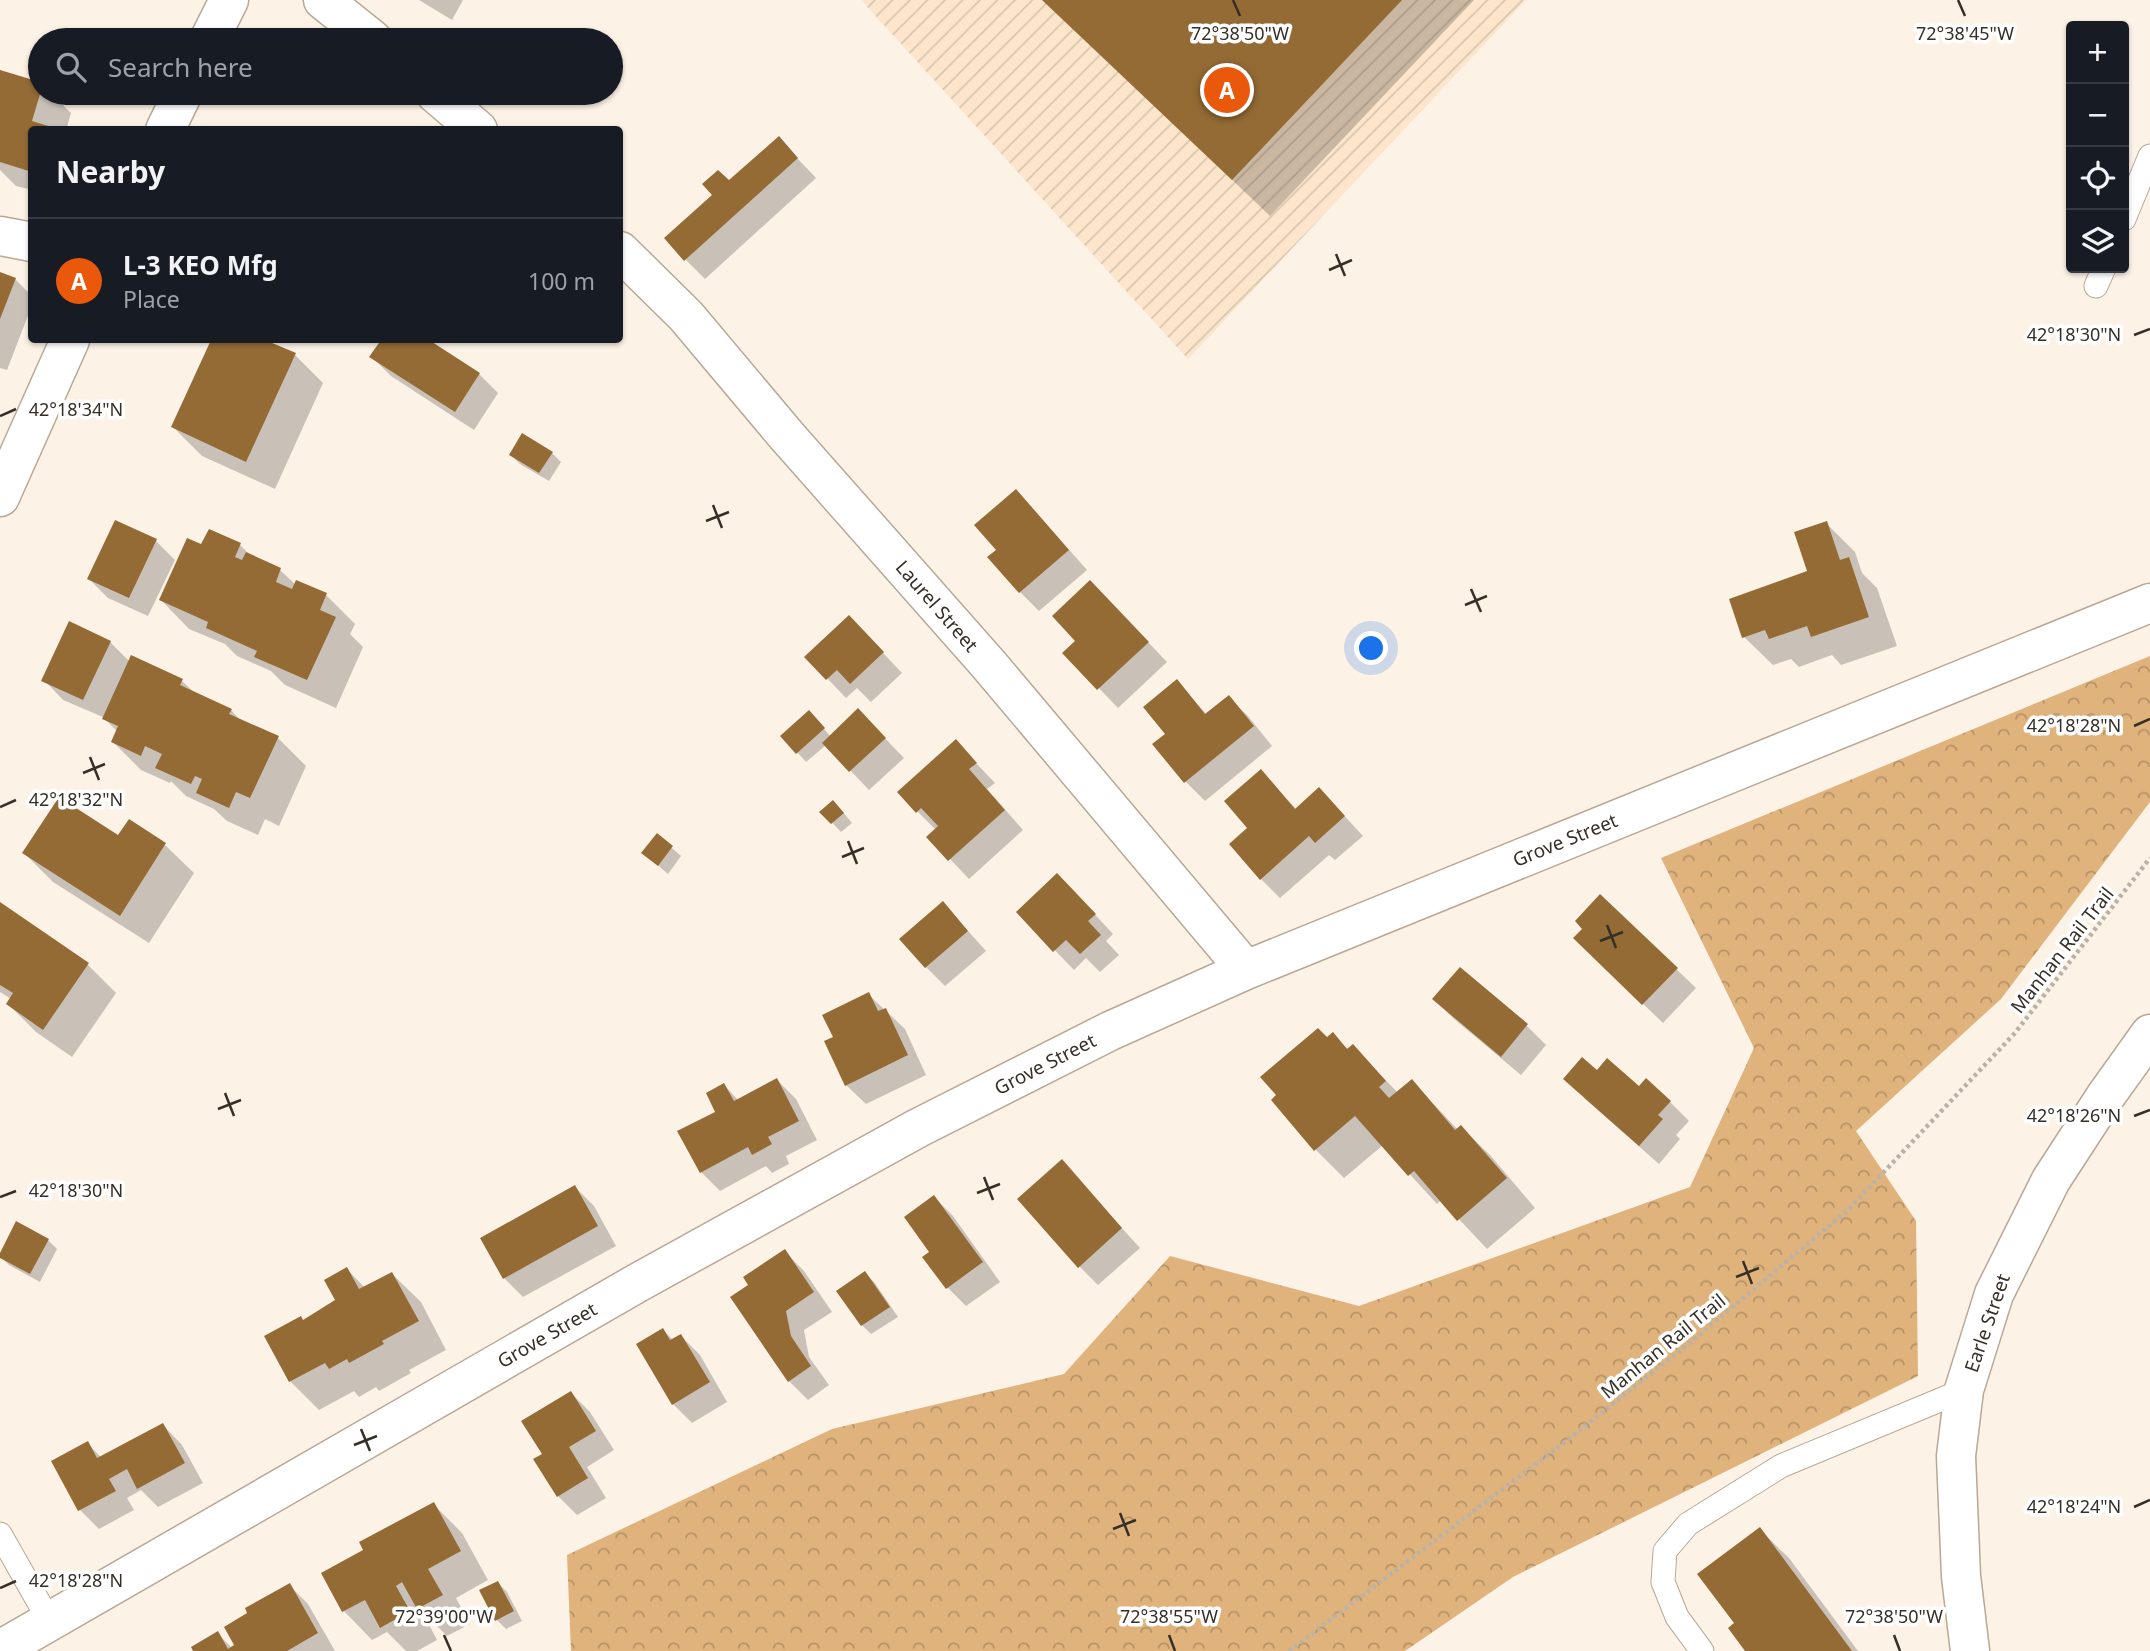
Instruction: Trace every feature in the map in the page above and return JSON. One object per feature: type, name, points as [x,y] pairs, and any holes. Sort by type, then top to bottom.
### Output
[{"type":"street","points":[[215,28],[229,0]]},
{"type":"street","points":[[323,0],[358,28]]},
{"type":"street","points":[[167,126],[177,105]]},
{"type":"street","points":[[449,105],[473,126]]},
{"type":"street","points":[[0,236],[28,241]]},
{"type":"street","name":"Laurel Street","points":[[623,254],[686,316],[786,435],[990,666],[1246,970]]},
{"type":"street","points":[[0,497],[69,343]]},
{"type":"street","name":"Grove Street","points":[[0,1650],[639,1282],[918,1128],[1110,1031],[1246,970],[2150,603]]},
{"type":"street","name":"Earle Street","points":[[1970,1651],[1961,1576],[1956,1456],[1964,1390],[1994,1294],[2045,1191],[2105,1097],[2150,1034]]},
{"type":"lane","points":[[2128,210],[2150,156]]},
{"type":"lane","points":[[1702,1651],[1677,1617],[1663,1581],[1665,1551],[1688,1524],[1781,1466],[1964,1390]]},
{"type":"lane","points":[[0,1534],[50,1622]]},
{"type":"path","name":"Manhan Rail Trail","points":[[1289,1651],[1561,1445],[1724,1316],[1849,1210],[2015,1033],[2150,858]]},
{"type":"shaded area","points":[[861,0],[1526,0],[1188,359]]},
{"type":"green space","points":[[2150,656],[2150,802],[2001,999],[1856,1131],[1916,1221],[1918,1376],[1513,1577],[1405,1651],[571,1651],[567,1555],[832,1429],[1064,1374],[1170,1256],[1359,1306],[1690,1187],[1754,1048],[1661,858]]},
{"type":"building","points":[[1042,0],[1402,0],[1232,180]]},
{"type":"building","points":[[0,70],[28,78],[28,105],[37,105],[32,121],[48,126],[28,126],[28,171],[0,162]]},
{"type":"building","points":[[779,136],[798,158],[684,261],[664,238],[712,195],[702,184],[718,170],[729,180]]},
{"type":"building","points":[[0,272],[16,278],[0,319]]},
{"type":"building","points":[[210,343],[272,343],[296,353],[246,462],[171,427]]},
{"type":"building","points":[[379,343],[434,343],[480,373],[455,412],[369,357]]},
{"type":"building","points":[[522,433],[553,452],[539,473],[509,455]]},
{"type":"building","points":[[1016,489],[1069,550],[1019,593],[987,557],[996,550],[974,525]]},
{"type":"building","points":[[115,520],[157,539],[129,598],[87,579]]},
{"type":"building","points":[[1827,521],[1840,560],[1849,557],[1869,617],[1811,637],[1807,626],[1769,639],[1765,630],[1742,638],[1729,599],[1807,571],[1794,532]]},
{"type":"building","points":[[209,529],[241,543],[235,557],[242,560],[246,552],[281,568],[276,582],[292,589],[296,580],[327,593],[320,610],[336,617],[307,680],[254,657],[257,651],[206,628],[208,622],[159,600],[187,538],[201,544]]},
{"type":"building","points":[[1090,580],[1149,642],[1097,690],[1062,653],[1075,641],[1052,616]]},
{"type":"building","points":[[849,615],[884,652],[850,684],[837,670],[826,680],[804,657]]},
{"type":"building","points":[[69,621],[111,641],[83,700],[41,681]]},
{"type":"building","points":[[131,655],[183,679],[180,685],[232,709],[229,714],[279,736],[250,798],[236,792],[229,808],[196,793],[202,779],[195,776],[191,784],[155,768],[162,754],[145,746],[141,756],[111,742],[118,726],[102,719]]},
{"type":"building","points":[[1177,679],[1205,714],[1229,695],[1254,726],[1184,783],[1152,744],[1165,734],[1143,707]]},
{"type":"building","points":[[858,708],[886,738],[849,772],[822,743]]},
{"type":"building","points":[[809,710],[825,728],[796,754],[780,736]]},
{"type":"building","points":[[956,739],[977,763],[969,769],[1005,810],[948,861],[926,837],[938,826],[921,808],[916,813],[897,792]]},
{"type":"building","points":[[1261,769],[1295,809],[1319,787],[1345,816],[1315,843],[1309,836],[1260,880],[1229,844],[1247,828],[1224,801]]},
{"type":"building","points":[[59,797],[118,835],[129,819],[166,843],[120,916],[22,853]]},
{"type":"building","points":[[833,800],[844,813],[831,824],[819,812]]},
{"type":"building","points":[[657,833],[673,846],[658,866],[641,853]]},
{"type":"building","points":[[1057,873],[1096,914],[1088,921],[1101,935],[1080,954],[1066,940],[1053,952],[1016,912]]},
{"type":"building","points":[[1600,894],[1678,968],[1642,1005],[1573,938],[1582,929],[1575,921]]},
{"type":"building","points":[[943,901],[968,931],[925,968],[899,939]]},
{"type":"building","points":[[0,902],[89,963],[43,1030],[6,1004],[13,993],[0,985]]},
{"type":"building","points":[[1460,967],[1528,1024],[1501,1057],[1432,999]]},
{"type":"building","points":[[869,992],[878,1011],[886,1008],[908,1055],[845,1086],[824,1041],[833,1037],[822,1015]]},
{"type":"building","points":[[1318,1028],[1327,1037],[1333,1032],[1347,1049],[1353,1044],[1386,1081],[1379,1087],[1389,1098],[1412,1079],[1455,1130],[1461,1125],[1507,1178],[1457,1221],[1414,1171],[1408,1176],[1355,1116],[1314,1151],[1271,1100],[1276,1095],[1260,1077]]},
{"type":"building","points":[[1582,1057],[1597,1070],[1607,1058],[1639,1086],[1646,1078],[1671,1101],[1658,1115],[1663,1119],[1639,1146],[1563,1079]]},
{"type":"building","points":[[777,1078],[799,1121],[768,1137],[772,1144],[752,1155],[748,1147],[700,1173],[677,1131],[715,1112],[706,1093],[724,1083],[734,1101]]},
{"type":"building","points":[[1062,1159],[1122,1228],[1078,1268],[1017,1199]]},
{"type":"building","points":[[575,1185],[598,1226],[503,1279],[480,1238]]},
{"type":"building","points":[[934,1195],[983,1262],[946,1289],[922,1257],[929,1252],[904,1217]]},
{"type":"building","points":[[16,1221],[49,1239],[30,1274],[0,1258]]},
{"type":"building","points":[[785,1249],[814,1292],[786,1311],[791,1336],[811,1366],[788,1382],[730,1297],[748,1285],[743,1277]]},
{"type":"building","points":[[347,1267],[359,1289],[392,1272],[419,1321],[349,1363],[347,1359],[329,1369],[325,1363],[289,1382],[264,1336],[301,1316],[303,1320],[335,1300],[324,1280]]},
{"type":"building","points":[[865,1271],[890,1307],[861,1326],[836,1291]]},
{"type":"building","points":[[663,1328],[670,1340],[681,1334],[710,1382],[672,1405],[636,1344]]},
{"type":"building","points":[[571,1391],[596,1431],[569,1447],[588,1478],[557,1497],[533,1459],[542,1454],[521,1421]]},
{"type":"building","points":[[163,1423],[185,1463],[137,1489],[127,1469],[109,1479],[116,1491],[78,1511],[51,1461],[88,1441],[97,1458]]},
{"type":"building","points":[[434,1502],[461,1551],[428,1569],[443,1595],[417,1609],[402,1582],[396,1586],[410,1611],[380,1628],[365,1600],[342,1612],[321,1573],[363,1550],[359,1542]]},
{"type":"building","points":[[1760,1527],[1852,1651],[1745,1651],[1728,1628],[1734,1623],[1697,1574]]},
{"type":"building","points":[[498,1581],[514,1611],[495,1621],[479,1590]]},
{"type":"building","points":[[290,1583],[318,1633],[287,1651],[193,1651],[191,1647],[218,1631],[228,1649],[234,1645],[224,1627],[247,1613],[245,1608]]},
{"type":"place","name":"L-3 KEO Mfg","points":[[1227,90]]}]
